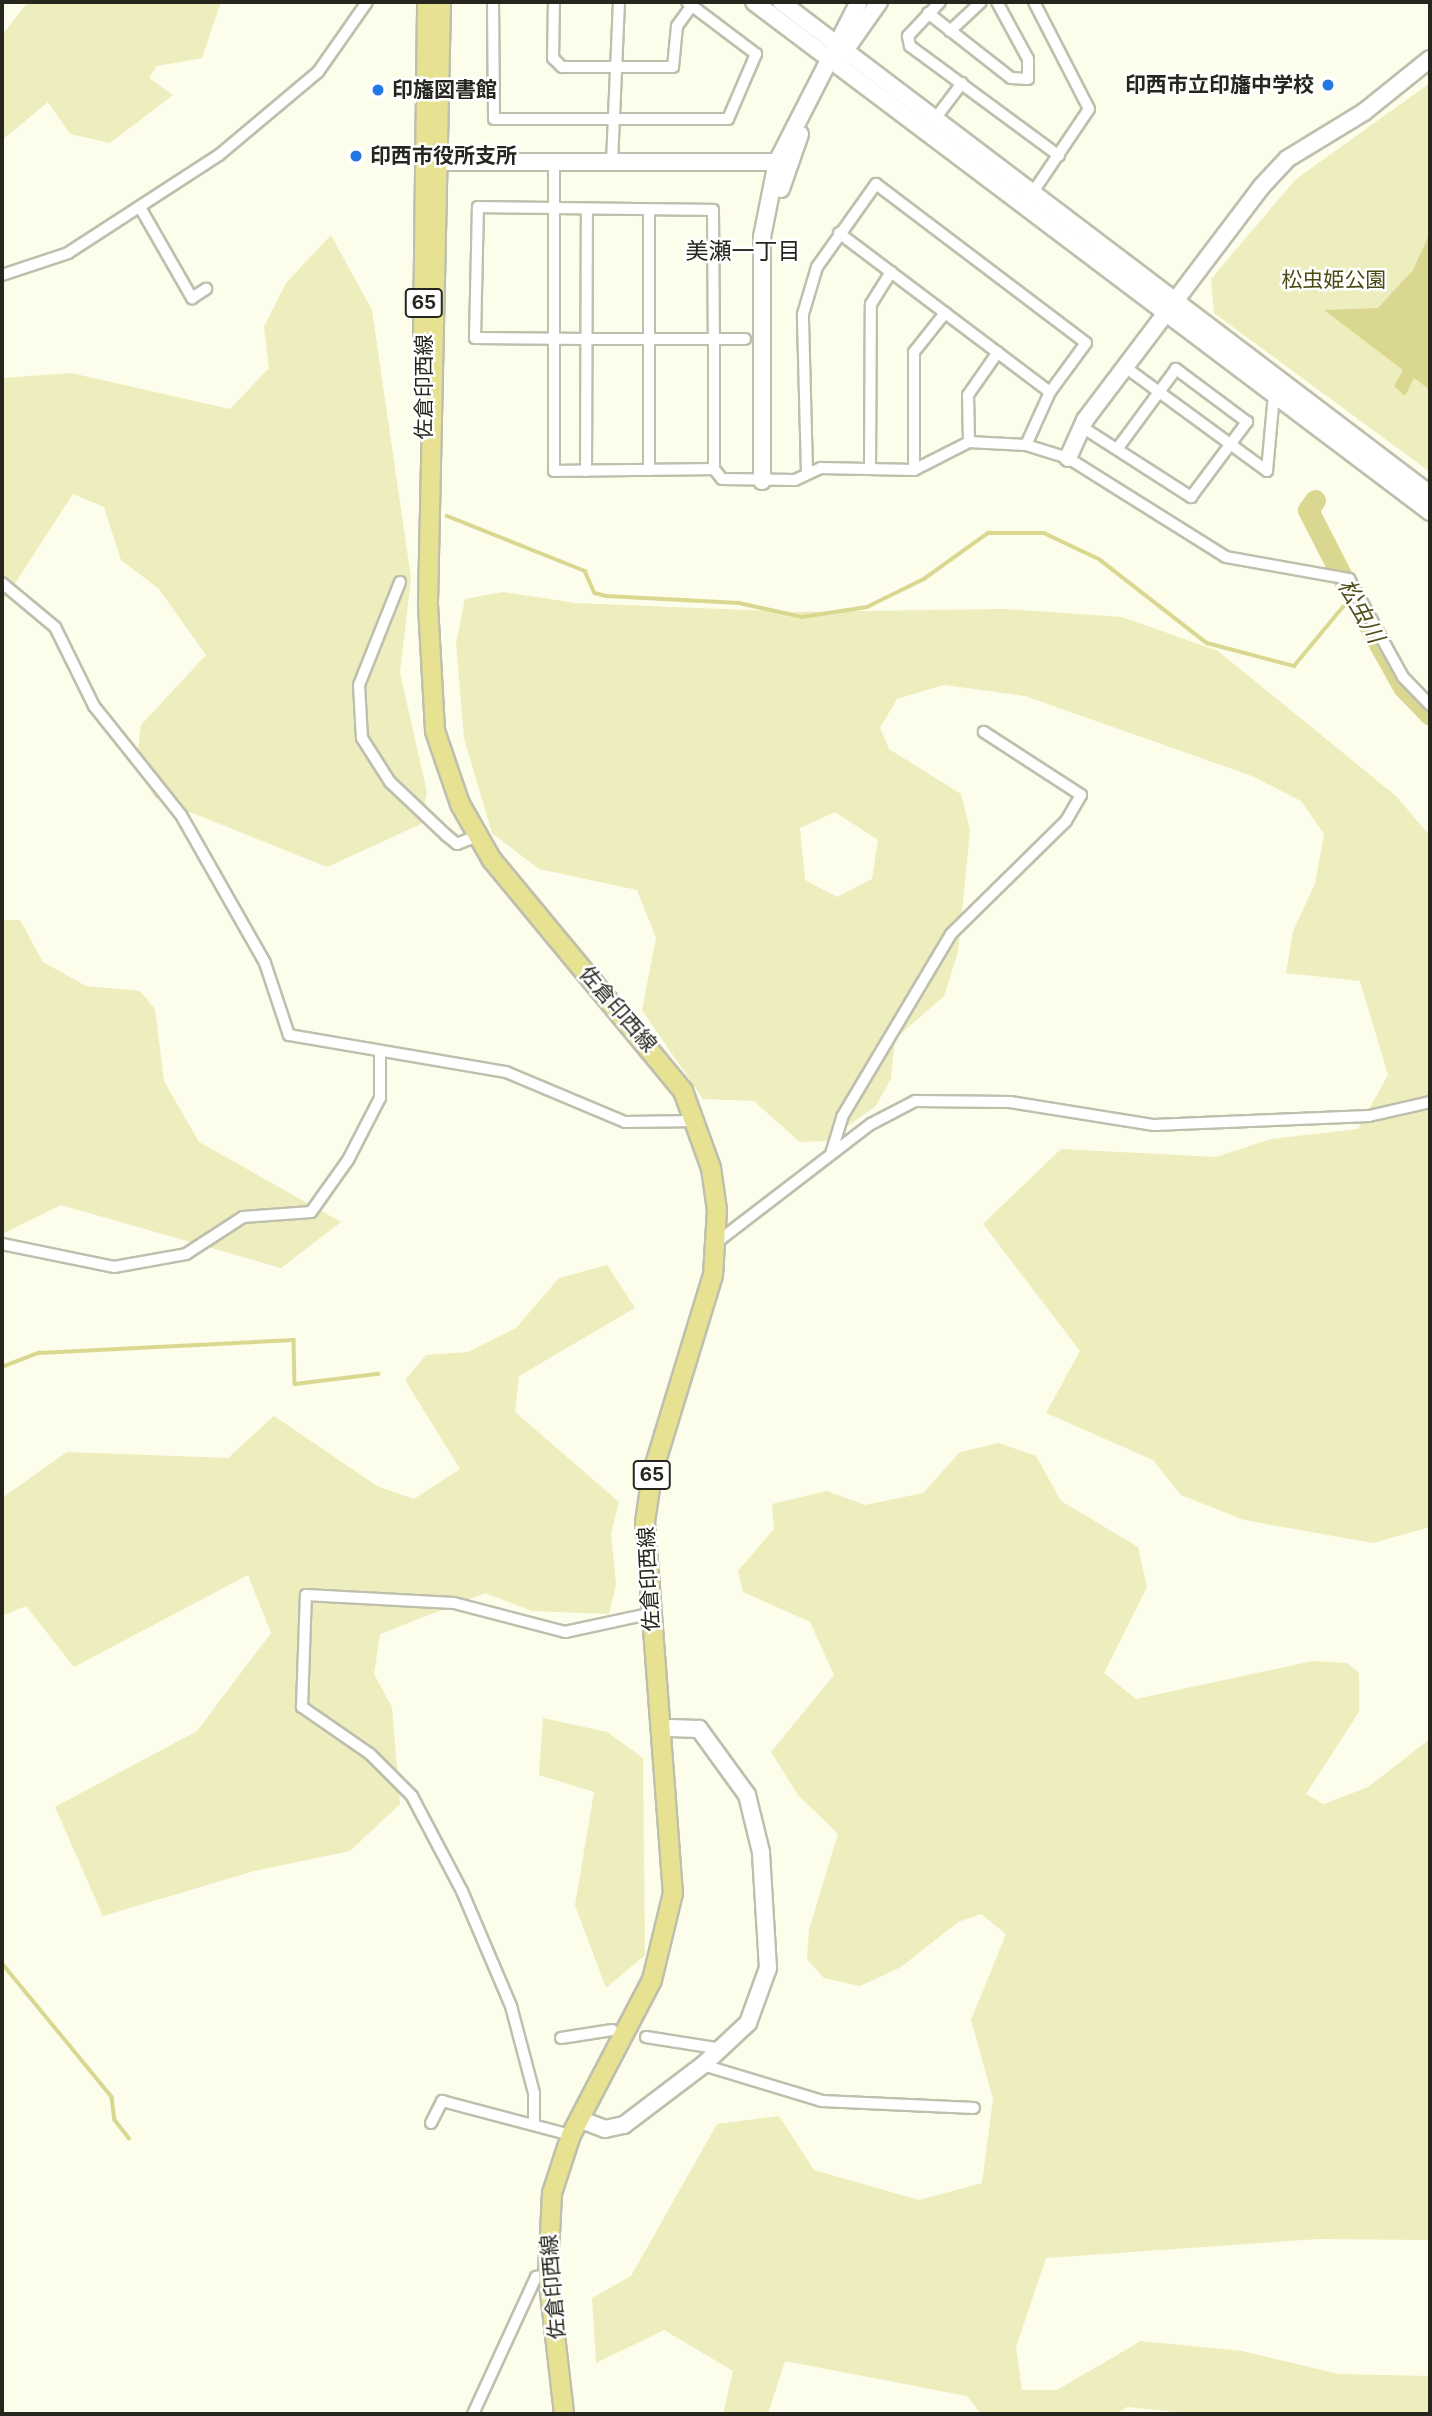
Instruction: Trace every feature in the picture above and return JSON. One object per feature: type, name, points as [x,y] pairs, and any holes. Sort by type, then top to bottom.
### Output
[{"type":"main road","name":"佐倉印西線","points":[[427,2],[432,162],[428,605],[435,731],[444,768],[477,836],[507,881],[661,1058],[698,1121],[712,1168],[717,1242],[701,1325],[652,1475],[645,1548],[649,1614],[673,1843],[668,1926],[652,1980],[575,2127],[552,2193],[548,2275],[564,2414]]},
{"type":"main road","name":"佐倉印西線","points":[[432,162],[441,2]]},
{"type":"street","points":[[2,275],[68,253],[141,209],[219,155],[318,72],[367,2]]},
{"type":"street","points":[[494,2],[494,119],[728,119],[756,54],[690,4],[677,26],[673,67],[613,68],[556,65],[554,2]]},
{"type":"street","points":[[612,162],[613,68],[619,2]]},
{"type":"street","points":[[754,2],[935,119],[1028,199]]},
{"type":"street","points":[[780,2],[836,54],[1170,307],[1430,494]]},
{"type":"street","points":[[764,259],[784,177],[859,2]]},
{"type":"street","points":[[762,481],[764,259],[777,162],[836,54],[879,2]]},
{"type":"street","points":[[940,2],[908,36],[910,46],[1059,156]]},
{"type":"street","points":[[950,31],[981,2]]},
{"type":"street","points":[[928,13],[1011,79],[1028,79],[1028,60],[997,2]]},
{"type":"street","points":[[1028,199],[1088,109],[1034,2]]},
{"type":"street","points":[[1068,458],[1082,427],[1125,367],[1287,159],[1364,111],[1430,59]]},
{"type":"street","points":[[935,119],[962,83]]},
{"type":"street","points":[[432,162],[777,162]]},
{"type":"street","points":[[554,164],[554,471],[715,468]]},
{"type":"street","points":[[807,472],[803,314],[817,267],[876,184],[1086,342],[1051,392],[1026,445]]},
{"type":"street","points":[[745,339],[714,339],[554,339],[475,338],[478,207],[713,210],[714,339],[715,468],[722,479],[795,480],[807,472],[914,470],[969,442],[1026,445],[1068,458],[1226,557],[1349,579],[1403,677],[1430,705]]},
{"type":"street","points":[[141,209],[192,298],[206,289]]},
{"type":"street","points":[[586,471],[587,209]]},
{"type":"street","points":[[649,210],[649,470]]},
{"type":"street","points":[[839,233],[1051,392]]},
{"type":"street","points":[[870,469],[871,304],[891,272]]},
{"type":"street","points":[[1170,307],[1274,394],[1430,512]]},
{"type":"street","points":[[914,470],[914,352],[945,313]]},
{"type":"street","points":[[969,442],[968,395],[998,352]]},
{"type":"street","points":[[1125,367],[1267,471],[1274,394]]},
{"type":"street","points":[[1082,427],[1191,496],[1247,422],[1176,369],[1117,449]]},
{"type":"street","points":[[400,582],[359,685],[362,738],[383,774],[446,835],[457,844],[477,836]]},
{"type":"street","points":[[2,583],[55,627],[94,706],[181,815],[265,963],[289,1035],[506,1072],[625,1122],[698,1121]]},
{"type":"street","points":[[831,1154],[842,1117],[951,934],[1066,821],[1081,795],[984,733]]},
{"type":"street","points":[[2,1244],[114,1267],[186,1254],[243,1217],[311,1212],[348,1160],[380,1098],[380,1052]]},
{"type":"street","points":[[717,1242],[871,1124],[931,1099],[1010,1102],[1154,1125],[1369,1116],[1430,1102]]},
{"type":"street","points":[[534,2124],[534,2093],[511,2006],[462,1891],[412,1796],[370,1754],[302,1707],[306,1595],[454,1603],[565,1632],[649,1614]]},
{"type":"street","points":[[431,2123],[442,2101],[534,2124],[605,2129],[624,2125],[703,2065],[748,2023],[768,1968],[759,1840],[747,1795],[707,1735],[688,1727],[662,1728]]},
{"type":"street","points":[[561,2038],[612,2030]]},
{"type":"street","points":[[646,2037],[722,2049]]},
{"type":"street","points":[[703,2065],[822,2101],[974,2108]]},
{"type":"street","points":[[473,2414],[536,2277],[548,2275]]},
{"type":"green space","points":[[28,2],[221,2],[202,58],[157,66],[149,78],[173,95],[110,143],[70,134],[48,102],[2,140],[2,35]]},
{"type":"green space","name":"松虫姫公園","points":[[1430,83],[1430,472],[1214,313],[1211,279],[1296,179]]},
{"type":"green space","points":[[331,235],[372,310],[411,578],[400,673],[427,792],[421,824],[327,867],[155,798],[136,763],[141,725],[206,655],[158,588],[121,560],[104,507],[73,494],[2,603],[2,378],[71,373],[230,409],[269,368],[264,327],[286,283]]},
{"type":"green space","points":[[503,592],[576,603],[793,612],[1004,609],[1122,617],[1218,651],[1396,796],[1430,836],[1430,1527],[1373,1543],[1244,1520],[1181,1495],[1153,1460],[1046,1413],[1080,1351],[983,1224],[1061,1149],[1216,1157],[1271,1139],[1358,1129],[1388,1075],[1360,981],[1286,973],[1293,931],[1315,884],[1324,834],[1301,801],[1252,776],[1025,696],[944,685],[897,699],[880,728],[889,749],[961,794],[970,830],[958,952],[944,996],[895,1039],[891,1079],[875,1107],[826,1141],[800,1142],[754,1101],[703,1099],[642,1010],[656,938],[637,890],[539,869],[492,833],[464,738],[456,643],[465,599]],"holes":[[[835,812],[878,840],[872,879],[837,897],[805,880],[800,828]]]},
{"type":"green space","points":[[2,920],[20,920],[43,962],[86,986],[140,991],[155,1009],[164,1081],[199,1142],[341,1222],[281,1268],[61,1205],[2,1234]]},
{"type":"green space","points":[[607,1265],[635,1308],[519,1376],[515,1412],[619,1502],[611,1533],[616,1584],[609,1614],[532,1611],[485,1593],[380,1634],[374,1674],[392,1707],[400,1804],[350,1851],[254,1871],[103,1916],[55,1807],[197,1731],[271,1633],[248,1575],[74,1667],[26,1606],[2,1616],[2,1498],[67,1452],[228,1458],[274,1416],[377,1486],[414,1499],[460,1469],[405,1380],[426,1355],[468,1352],[516,1328],[559,1278]]},
{"type":"green space","points":[[999,1443],[1036,1456],[1061,1501],[1138,1547],[1147,1587],[1104,1673],[1136,1699],[1313,1661],[1347,1663],[1359,1673],[1359,1712],[1306,1794],[1324,1804],[1368,1787],[1430,1739],[1430,2240],[1318,2239],[1046,2258],[1016,2347],[1022,2390],[1057,2390],[1141,2341],[1242,2351],[1339,2374],[1430,2376],[1430,2414],[1196,2414],[1127,2407],[1116,2414],[981,2414],[967,2396],[785,2361],[768,2414],[723,2414],[733,2371],[664,2330],[596,2363],[592,2298],[631,2276],[717,2124],[779,2116],[814,2170],[919,2200],[982,2183],[993,2099],[971,2020],[1006,1934],[981,1914],[958,1922],[901,1967],[860,1986],[824,1978],[807,1959],[809,1930],[838,1834],[798,1795],[771,1752],[834,1675],[810,1622],[743,1592],[738,1571],[774,1529],[772,1504],[827,1491],[865,1505],[923,1493],[960,1452]]},
{"type":"green space","points":[[543,1718],[607,1732],[643,1758],[645,1955],[606,1988],[575,1905],[594,1792],[539,1775]]},
{"type":"shaded area","points":[[1430,233],[1430,390],[1414,378],[1405,396],[1394,386],[1403,370],[1324,310],[1378,308],[1413,270]]},
{"type":"waterway","name":"松虫川","points":[[1315,500],[1308,510],[1349,590],[1403,687],[1430,715]]},
{"type":"waterway","points":[[447,516],[585,571],[595,593],[606,596],[739,603],[802,617],[867,607],[924,579],[988,533],[1044,533],[1099,559],[1207,643],[1294,666],[1352,596]]},
{"type":"waterway","points":[[2,1367],[39,1353],[294,1340],[295,1384],[378,1374]]},
{"type":"waterway","points":[[2,1963],[112,2097],[115,2120],[129,2138]]},
{"type":"place","name":"印西市立印旛中学校","points":[[1328,85]]},
{"type":"place","name":"印旛図書館","points":[[378,90]]},
{"type":"place","name":"印西市役所支所","points":[[356,156]]},
{"type":"district","name":"美瀬一丁目","points":[[743,251]]}]
